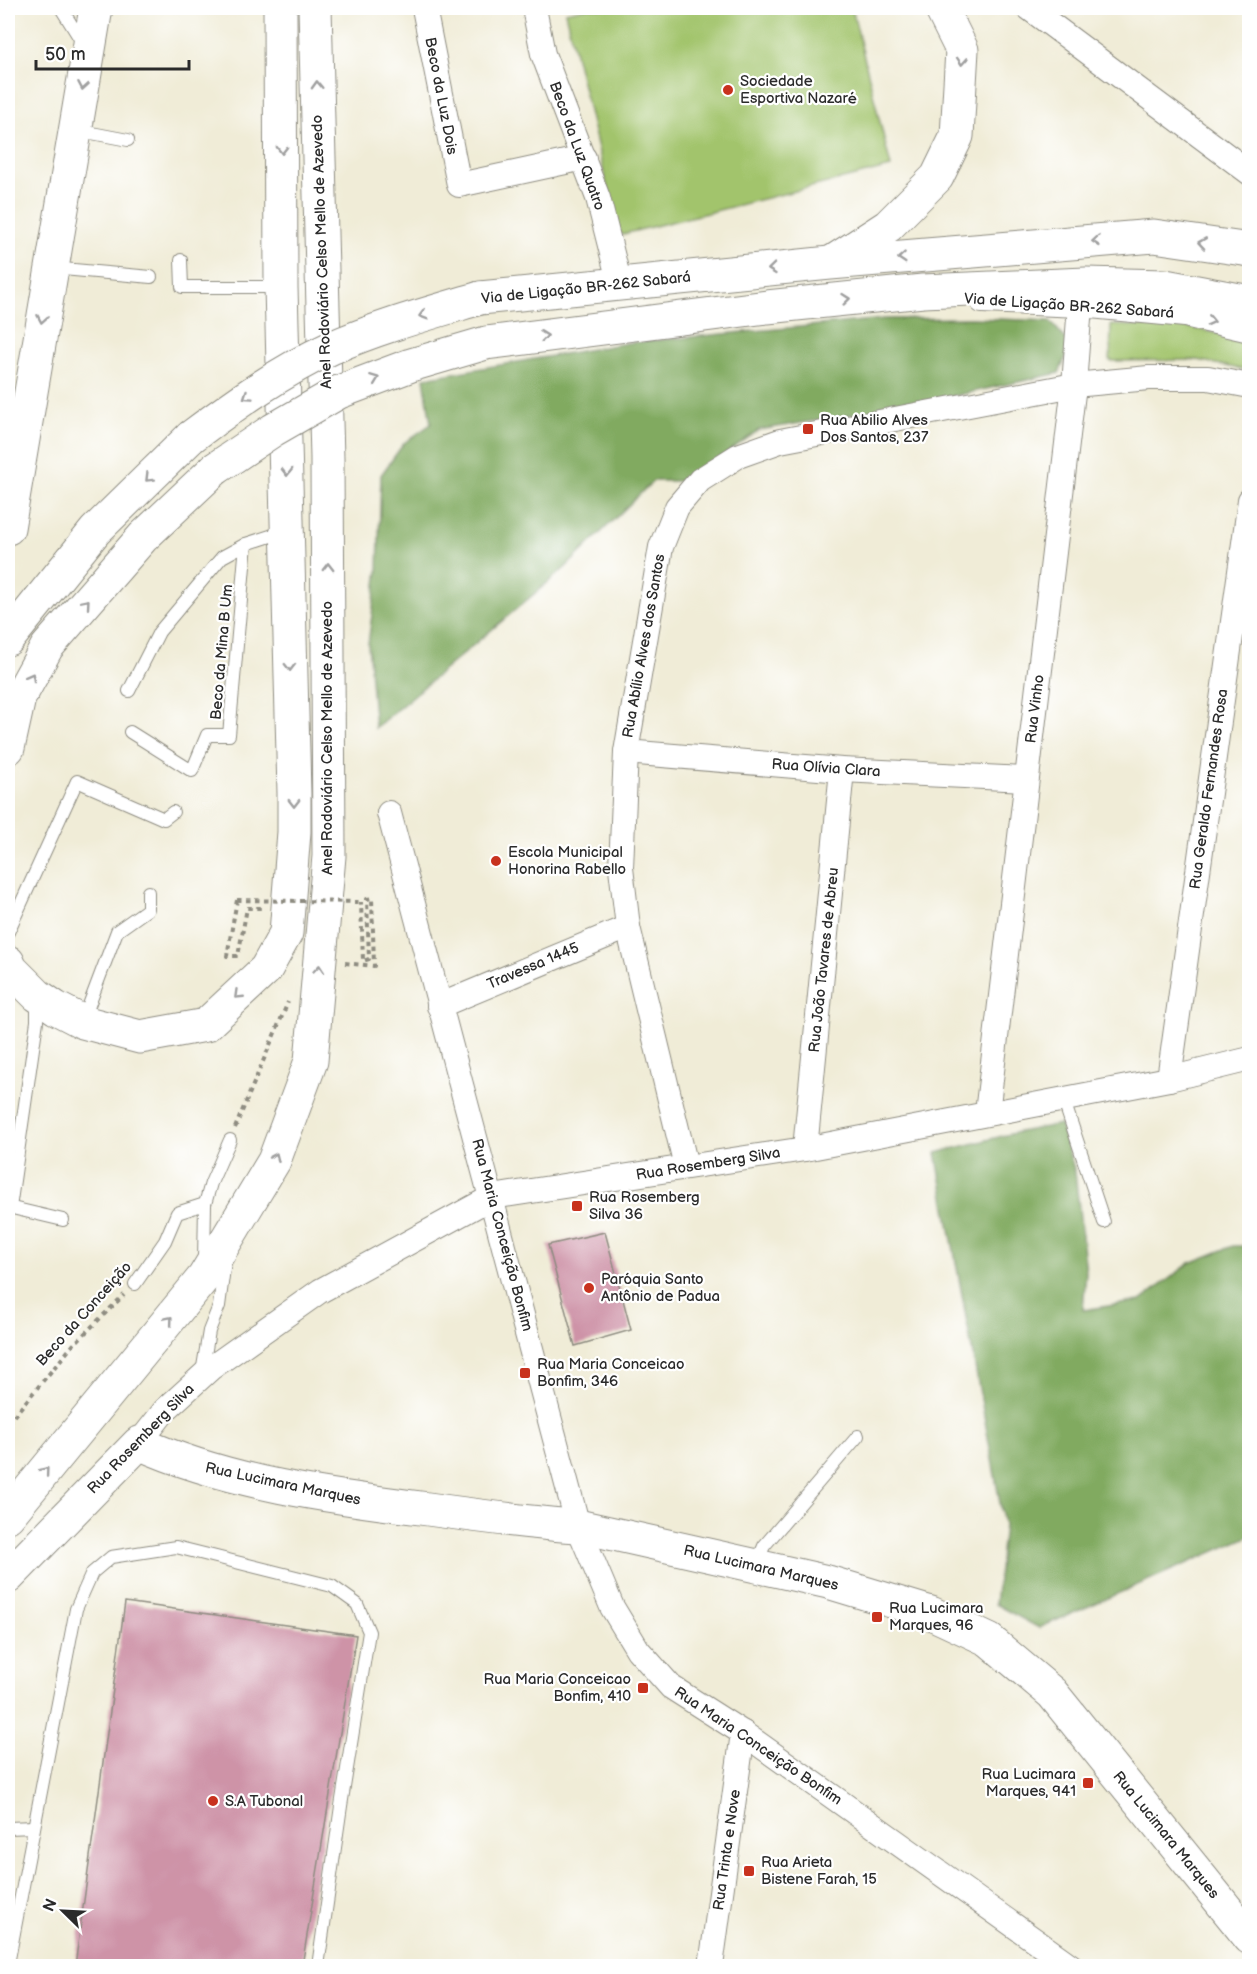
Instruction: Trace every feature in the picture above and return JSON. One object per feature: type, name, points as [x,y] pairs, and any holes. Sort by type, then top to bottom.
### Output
[{"type":"main road","points":[[9,513],[96,8]]},
{"type":"main road","points":[[8,962],[11,969],[37,994],[56,1008],[83,1022],[140,1037],[206,1025],[266,969],[286,933],[294,822],[282,287],[280,8]]},
{"type":"main road","name":"Anel Rodoviário Celso Mello de Azevedo","points":[[8,1516],[204,1277],[274,1161],[311,1061],[329,856],[328,470],[315,8]]},
{"type":"main road","points":[[830,263],[888,226],[937,177],[957,136],[963,50],[941,8]]},
{"type":"main road","name":"Via de Ligação BR-262 Sabará","points":[[8,639],[95,531],[191,437],[251,393],[330,349],[402,321],[480,298],[830,263],[1154,236],[1244,242]]},
{"type":"main road","name":"Via de Ligação BR-262 Sabará","points":[[8,748],[18,698],[47,647],[143,537],[215,469],[273,430],[339,392],[411,365],[486,343],[767,307],[923,291],[1086,284],[1165,286],[1250,302]]},
{"type":"main road","name":"Rua Lucimara Marques","points":[[139,1443],[214,1472],[364,1501],[544,1524],[578,1526],[828,1582],[931,1613],[989,1640],[1052,1693],[1250,1938]]},
{"type":"main road","name":"Rua Rosemberg Silva","points":[[8,1577],[139,1443]]},
{"type":"street","name":"Beco da Luz Dois","points":[[424,8],[459,185],[584,158]]},
{"type":"street","name":"Beco da Luz Quatro","points":[[534,8],[543,54],[584,158],[608,234],[620,285]]},
{"type":"street","points":[[1029,8],[1248,174]]},
{"type":"street","name":"Via de Ligação BR-262 Sabará","points":[[923,291],[990,303],[1080,305],[1185,315],[1250,330]]},
{"type":"street","name":"Rua Vinho","points":[[987,1113],[1074,385],[1080,305]]},
{"type":"street","name":"Rua Abílio Alves dos Santos","points":[[686,1166],[628,927],[621,868],[626,752],[661,547],[677,507],[700,480],[738,456],[780,441],[1074,385],[1149,378],[1208,378],[1250,386]]},
{"type":"street","name":"Rua Geraldo Fernandes Rosa","points":[[1168,1079],[1250,500]]},
{"type":"street","name":"Rua Olívia Clara","points":[[626,752],[842,770],[1026,779]]},
{"type":"street","name":"Rua João Tavares de Abreu","points":[[805,1149],[842,770]]},
{"type":"street","name":"Rua Maria Conceição Bonfim","points":[[389,813],[578,1526],[612,1607],[638,1650],[671,1687],[743,1733],[1071,1966]]},
{"type":"street","name":"Travessa 1445","points":[[439,1006],[628,927]]},
{"type":"street","name":"Rua Rosemberg Silva","points":[[139,1443],[165,1410],[211,1368],[320,1292],[492,1197],[805,1149],[1168,1079],[1250,1059]]},
{"type":"street","name":"Rua Trinta e Nove","points":[[711,1966],[743,1733]]},
{"type":"lane","points":[[61,8],[88,52]]},
{"type":"lane","points":[[75,130],[128,140]]},
{"type":"lane","points":[[181,260],[182,287],[282,287]]},
{"type":"lane","points":[[51,268],[151,277]]},
{"type":"lane","points":[[129,691],[159,632],[222,557],[246,544],[287,531]]},
{"type":"lane","name":"Beco da Mina B Um","points":[[130,732],[192,771],[207,735],[230,735],[246,544]]},
{"type":"lane","points":[[8,932],[77,781],[164,819],[173,812]]},
{"type":"lane","points":[[83,1022],[117,931],[148,909],[148,892]]},
{"type":"lane","points":[[37,994],[37,1021],[9,1208],[63,1220]]},
{"type":"lane","points":[[1063,1098],[1104,1222]]},
{"type":"lane","points":[[204,1277],[203,1237],[206,1204],[210,1183],[230,1140]]},
{"type":"lane","name":"Beco da Conceição","points":[[135,1284],[165,1241],[177,1213],[206,1204]]},
{"type":"lane","points":[[201,1377],[209,1331],[219,1306],[229,1236]]},
{"type":"lane","points":[[756,1566],[764,1546],[858,1436]]},
{"type":"lane","points":[[8,1964],[76,1609],[92,1573],[111,1557],[176,1547],[332,1586],[357,1604],[369,1632],[318,1966]]},
{"type":"lane","points":[[8,1828],[34,1827]]},
{"type":"path","points":[[288,909],[247,908],[238,956],[226,956],[237,900],[361,902],[363,961],[369,959],[367,898],[372,898],[374,966],[320,960]]},
{"type":"path","points":[[230,1140],[289,1001]]},
{"type":"path","name":"Beco da Conceição","points":[[8,1423],[73,1346],[135,1284]]},
{"type":"green space","name":"Sociedade Esportiva Nazaré","points":[[584,8],[852,8],[891,167],[619,235],[565,12]]},
{"type":"green space","points":[[973,318],[1050,321],[1071,345],[1059,373],[922,403],[759,430],[687,481],[653,481],[565,568],[375,728],[368,644],[378,570],[381,475],[404,443],[431,424],[424,378],[627,343],[884,319]]},
{"type":"green space","points":[[1111,325],[1187,327],[1249,340],[1249,371],[1198,360],[1110,361]]},
{"type":"green space","points":[[1060,1124],[1075,1172],[1086,1272],[1083,1310],[1140,1301],[1190,1263],[1233,1246],[1249,1246],[1250,1536],[1039,1628],[995,1604],[1004,1525],[936,1153]]},
{"type":"building","name":"Paróquia Santo Antônio de Padua","points":[[605,1232],[631,1330],[575,1346],[548,1245]]},
{"type":"building","name":"S.A Tubonal","points":[[125,1602],[356,1635],[302,1966],[75,1966]]},
{"type":"place","name":"Sociedade Esportiva Nazaré","points":[[728,90]]},
{"type":"place","name":"Rua Abilio Alves Dos Santos, 237","points":[[808,429]]},
{"type":"place","name":"Escola Municipal Honorina Rabello","points":[[496,861]]},
{"type":"place","name":"Rua Rosemberg Silva 36","points":[[577,1206]]},
{"type":"place","name":"Paróquia Santo Antônio de Padua","points":[[589,1288]]},
{"type":"place","name":"Rua Maria Conceicao Bonfim, 346","points":[[525,1373]]},
{"type":"place","name":"Rua Lucimara Marques, 96","points":[[877,1617]]},
{"type":"place","name":"Rua Maria Conceicao Bonfim, 410","points":[[643,1688]]},
{"type":"place","name":"Rua Lucimara Marques, 941","points":[[1088,1783]]},
{"type":"place","name":"S.A Tubonal","points":[[213,1801]]},
{"type":"place","name":"Rua Arieta Bistene Farah, 15","points":[[749,1871]]}]
